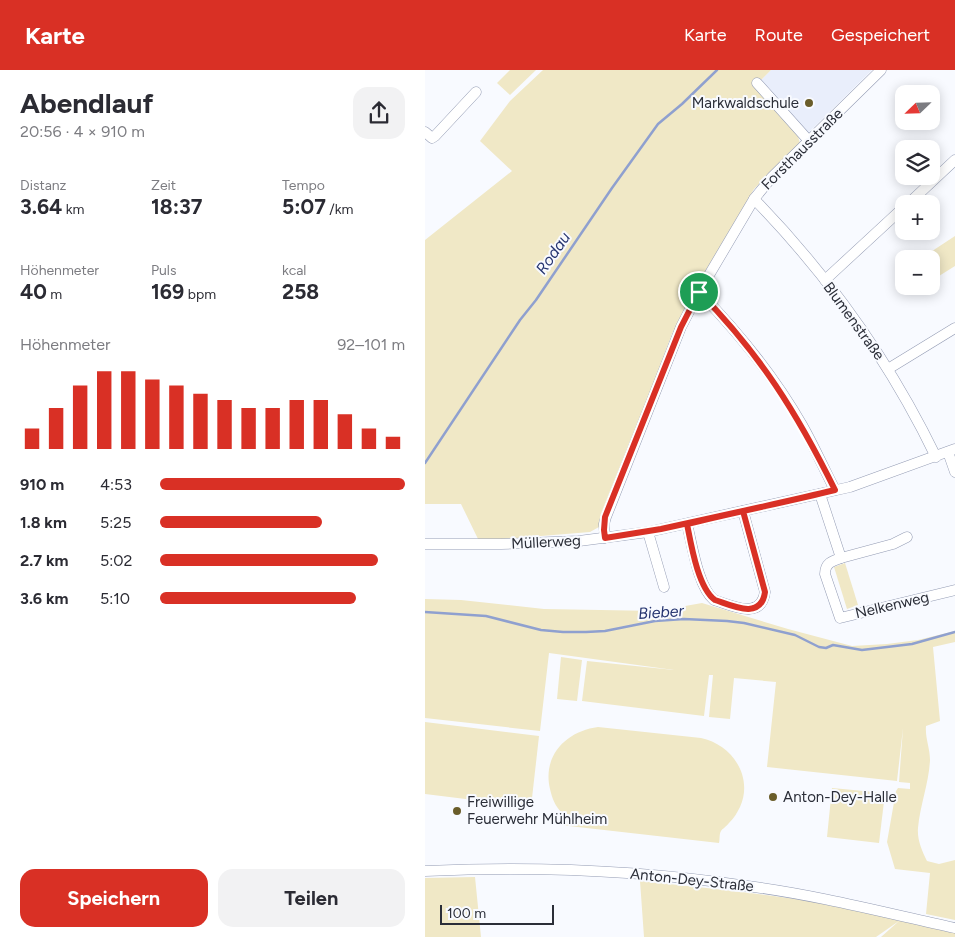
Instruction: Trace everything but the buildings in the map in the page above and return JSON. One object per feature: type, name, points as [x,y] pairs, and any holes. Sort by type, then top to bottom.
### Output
[{"type":"street","name":"Forsthausstraße","points":[[605,538],[605,517],[681,327],[699,292],[754,199],[767,182],[881,70]]},
{"type":"street","points":[[757,83],[809,141]]},
{"type":"street","points":[[425,132],[432,138],[435,136],[476,92]]},
{"type":"street","points":[[918,195],[955,161]]},
{"type":"street","name":"Blumenstraße","points":[[754,199],[792,240],[850,312],[888,369],[916,417],[936,457]]},
{"type":"street","points":[[825,280],[895,215]]},
{"type":"street","points":[[699,292],[733,329],[778,387],[801,424],[835,490]]},
{"type":"street","points":[[888,369],[955,328]]},
{"type":"street","points":[[951,451],[955,472]]},
{"type":"street","name":"Müllerweg","points":[[425,544],[548,543],[648,532],[864,483],[951,451]]},
{"type":"street","points":[[819,494],[841,558]]},
{"type":"street","points":[[687,524],[703,583],[710,596],[715,600],[750,610],[759,606],[765,592],[743,511]]},
{"type":"street","points":[[648,532],[664,587]]},
{"type":"street","name":"Nelkenweg","points":[[907,537],[893,544],[831,561],[825,570],[825,574],[840,618],[955,590]]},
{"type":"street","name":"Anton-Dey-Straße","points":[[425,871],[483,869],[563,870],[680,878],[747,886],[825,899],[955,928]]},
{"type":"shaded area","points":[[510,70],[536,70],[510,95],[497,83]]},
{"type":"shaded area","points":[[543,70],[771,70],[755,86],[797,133],[800,143],[754,189],[693,292],[672,334],[599,527],[590,532],[479,541],[461,504],[425,504],[425,240],[512,171],[480,141],[510,101]]},
{"type":"shaded area","name":"Markwaldschule","points":[[771,70],[872,70],[807,134],[760,81]]},
{"type":"shaded area","points":[[955,236],[955,266],[940,275],[940,250],[934,250]]},
{"type":"shaded area","points":[[845,563],[858,605],[847,609],[834,567]]},
{"type":"shaded area","points":[[425,599],[461,600],[544,609],[657,611],[702,603],[852,646],[918,640],[955,631],[955,642],[933,647],[940,721],[926,726],[930,760],[919,819],[918,837],[927,861],[939,864],[955,860],[955,920],[926,914],[930,873],[895,869],[887,842],[896,791],[898,788],[910,789],[910,783],[899,782],[903,728],[897,781],[767,767],[776,682],[734,678],[730,719],[709,717],[713,675],[709,675],[704,716],[582,701],[587,661],[674,670],[549,653],[540,731],[425,718]]},
{"type":"shaded area","points":[[561,657],[582,660],[577,701],[557,699]]},
{"type":"shaded area","points":[[425,722],[539,736],[531,807],[425,794]]},
{"type":"shaded area","points":[[598,727],[701,738],[712,741],[730,754],[742,773],[744,795],[737,813],[721,831],[719,843],[560,825],[562,813],[557,808],[553,799],[548,777],[553,755],[567,739],[587,729]]},
{"type":"shaded area","points":[[832,788],[885,793],[879,843],[827,837]]},
{"type":"shaded area","points":[[475,877],[481,937],[425,937],[425,878]]},
{"type":"shaded area","points":[[640,881],[759,894],[877,912],[955,930],[955,937],[881,937],[899,921],[876,937],[644,937]]},
{"type":"waterway","name":"Rodau","points":[[425,463],[520,320],[536,300],[658,124],[717,70]]},
{"type":"waterway","name":"Bieber","points":[[425,612],[486,616],[541,630],[563,632],[605,631],[655,621],[684,619],[727,621],[795,635],[819,647],[826,648],[833,645],[862,650],[912,644],[955,632]]},
{"type":"place","name":"Markwaldschule","points":[[809,103]]},
{"type":"place","name":"Anton-Dey-Halle","points":[[773,797]]},
{"type":"place","name":"Freiwillige Feuerwehr Mühlheim","points":[[457,811]]},
{"type":"route","points":[[699,292],[681,327],[605,517],[605,538],[661,529],[743,511],[765,592],[762,603],[750,610],[715,600],[707,592],[687,524],[743,511],[759,507],[835,490],[801,424],[778,387],[719,312],[699,292]]}]
